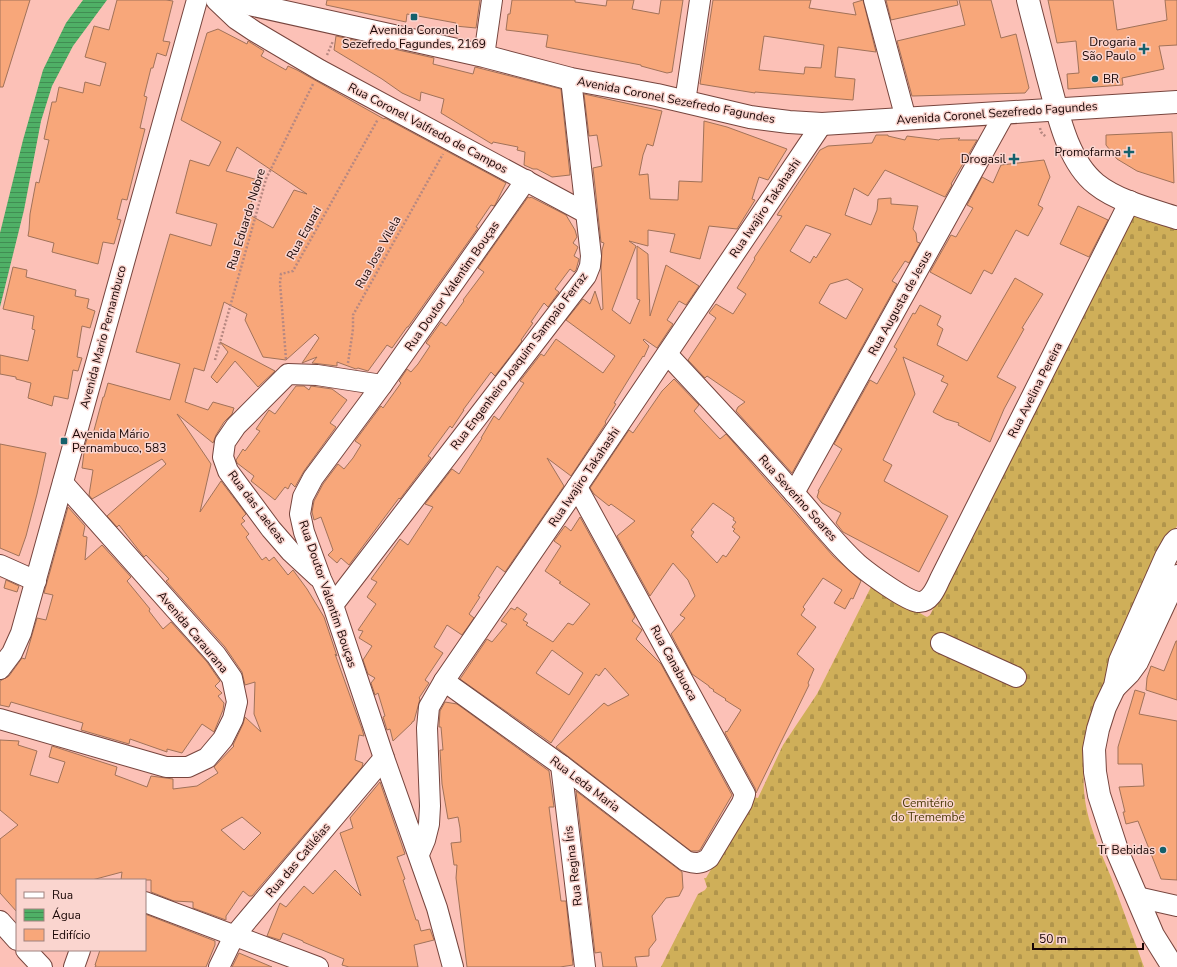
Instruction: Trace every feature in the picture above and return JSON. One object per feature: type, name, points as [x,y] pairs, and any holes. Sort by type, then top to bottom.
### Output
[{"type":"main road","name":"Avenida Coronel Sezefredo Fagundes","points":[[231,0],[484,56],[571,79],[657,95],[750,116],[789,122],[822,124],[1177,102]]},
{"type":"main road","points":[[1028,0],[1056,109],[1070,147],[1083,170],[1096,184],[1111,193],[1177,218]]},
{"type":"main road","points":[[1173,967],[1153,935],[1118,853],[1099,795],[1095,772],[1094,749],[1098,728],[1105,707],[1115,686],[1120,661],[1166,557],[1177,540]]},
{"type":"main road","points":[[1115,686],[1129,674],[1137,662],[1177,576]]},
{"type":"main road","points":[[1153,935],[1158,967]]},
{"type":"street","name":"Avenida Mario Pernambuco","points":[[0,669],[12,653],[21,633],[196,0]]},
{"type":"street","name":"Rua Coronel Valfredo de Campos","points":[[216,0],[236,19],[271,42],[320,70],[586,213]]},
{"type":"street","points":[[484,56],[492,0]]},
{"type":"street","points":[[685,102],[700,0]]},
{"type":"street","points":[[874,0],[906,119]]},
{"type":"street","points":[[268,8],[266,19],[267,31],[271,42]]},
{"type":"street","name":"Rua Engenheiro Joaquim Sampaio Ferraz","points":[[333,605],[586,276],[590,266],[591,256],[571,79]]},
{"type":"street","name":"Rua Augusta de Jesus","points":[[794,493],[1006,113]]},
{"type":"street","name":"Rua Iwajiro Takahashi","points":[[419,854],[425,840],[429,824],[430,806],[427,728],[429,707],[444,681],[822,124]]},
{"type":"street","name":"Rua Doutor Valentim Bouças","points":[[453,967],[437,908],[419,854],[384,758],[333,605],[321,579],[304,532],[300,514],[303,497],[313,478],[382,385],[526,180]]},
{"type":"street","name":"Rua Avelina Pereira","points":[[940,579],[1130,201]]},
{"type":"street","name":"Rua Severino Soares","points":[[667,354],[834,539],[860,565],[896,591],[919,602],[927,600],[934,592],[940,579]]},
{"type":"street","points":[[288,374],[317,374],[382,385]]},
{"type":"street","name":"Rua das Laeleas","points":[[288,374],[236,426],[225,442],[222,457],[228,471],[271,529],[291,552],[321,579]]},
{"type":"street","name":"Avenida Caraurana","points":[[0,719],[166,767],[188,767],[207,758],[223,738],[233,719],[237,702],[232,678],[216,655],[63,483]]},
{"type":"street","name":"Rua Canabuoca","points":[[577,487],[745,794],[742,803],[721,838]]},
{"type":"street","points":[[0,565],[36,581]]},
{"type":"street","points":[[942,643],[1016,677]]},
{"type":"street","name":"Rua Leda Maria","points":[[444,681],[561,765],[686,861],[694,864],[702,863],[709,858],[721,838]]},
{"type":"street","name":"Rua das Catiléias","points":[[219,967],[234,936],[384,758]]},
{"type":"street","name":"Rua Regina Íris","points":[[561,765],[585,967]]},
{"type":"street","points":[[1137,897],[1177,906]]},
{"type":"street","points":[[146,902],[318,967]]},
{"type":"street","points":[[0,921],[16,939]]},
{"type":"street","points":[[27,951],[42,967]]},
{"type":"street","points":[[74,967],[80,951]]},
{"type":"path","name":"Rua Eduardo Nobre","points":[[215,360],[266,179],[330,47]]},
{"type":"path","name":"Rua Equari","points":[[288,374],[280,283],[282,274],[293,271],[386,105]]},
{"type":"path","name":"Rua Jose Vilela","points":[[349,380],[346,373],[353,329],[353,315],[451,140]]},
{"type":"green space","name":"Cemitério do Tremembé","points":[[1134,216],[1177,230],[1177,526],[1166,544],[1084,771],[1084,786],[1085,800],[1091,826],[1144,967],[661,967],[698,894],[707,887],[704,878],[706,878],[753,797],[758,798],[783,745],[817,694],[872,585],[925,616],[927,617],[930,615],[1058,367],[1113,253]]},
{"type":"water","points":[[83,0],[107,0],[73,46],[52,86],[41,121],[24,210],[0,307],[0,233],[23,140],[43,70],[66,23]]},
{"type":"building","points":[[0,0],[30,0],[3,87],[0,87]]},
{"type":"building","points":[[117,0],[173,1],[163,41],[170,42],[166,56],[157,53],[153,68],[151,68],[144,96],[147,97],[140,128],[145,129],[127,200],[122,199],[117,219],[121,220],[114,244],[103,242],[98,264],[52,252],[54,243],[28,236],[30,214],[36,182],[39,183],[49,140],[44,139],[52,102],[56,102],[59,87],[83,93],[85,82],[100,86],[106,63],[85,57],[94,26],[109,30]]},
{"type":"building","points":[[327,0],[480,0],[476,28],[455,26],[456,23],[407,14],[406,22],[326,5]]},
{"type":"building","points":[[512,0],[575,0],[575,2],[606,6],[607,0],[634,0],[632,9],[659,14],[661,0],[683,0],[672,72],[667,73],[641,65],[546,47],[548,35],[506,30]]},
{"type":"building","points":[[713,0],[811,0],[809,8],[856,15],[853,3],[863,0],[876,52],[838,47],[835,77],[855,79],[853,100],[755,93],[700,84]],"holes":[[[764,36],[824,45],[821,68],[805,67],[804,74],[759,70]]]},
{"type":"building","points":[[886,0],[957,0],[958,5],[891,20]]},
{"type":"building","points":[[959,0],[991,0],[1001,38],[1016,34],[1029,88],[1025,93],[912,96],[897,41],[965,25]]},
{"type":"building","points":[[1048,0],[1113,0],[1117,30],[1167,20],[1165,0],[1177,0],[1177,45],[1159,46],[1164,69],[1122,78],[1123,85],[1068,89],[1067,74],[1079,73],[1076,41],[1057,43]]},
{"type":"building","points":[[218,29],[247,44],[248,41],[264,51],[261,56],[286,70],[288,66],[297,70],[384,119],[385,118],[506,183],[495,205],[491,205],[476,227],[478,228],[408,327],[392,348],[387,345],[368,371],[358,368],[356,369],[337,362],[337,366],[312,363],[317,357],[302,363],[319,338],[315,334],[286,360],[263,357],[245,320],[247,314],[224,302],[204,371],[194,368],[185,402],[208,410],[213,402],[234,408],[232,414],[224,422],[213,443],[177,414],[211,464],[200,512],[221,481],[246,514],[242,518],[245,521],[241,524],[249,534],[246,537],[262,560],[266,557],[269,561],[274,557],[288,575],[293,570],[307,589],[324,617],[337,656],[335,654],[364,736],[359,735],[355,760],[363,763],[362,767],[252,896],[249,896],[243,891],[226,916],[226,920],[193,908],[193,902],[174,901],[151,892],[151,880],[121,879],[122,872],[96,879],[16,879],[16,911],[0,893],[0,839],[18,825],[0,810],[0,740],[19,741],[18,745],[37,751],[30,775],[58,783],[65,762],[49,757],[52,746],[117,767],[115,775],[147,787],[151,776],[173,779],[173,789],[197,786],[218,773],[214,767],[234,746],[233,745],[245,717],[261,732],[254,714],[255,682],[245,685],[242,672],[225,647],[166,581],[169,579],[146,555],[144,557],[119,525],[117,527],[107,516],[166,464],[162,459],[92,499],[89,495],[93,470],[82,468],[85,445],[89,433],[93,434],[108,383],[170,400],[180,364],[136,352],[170,234],[211,246],[217,224],[176,213],[190,160],[209,166],[221,142],[181,120],[207,33]],"holes":[[[237,147],[307,194],[294,190],[273,228],[248,214],[258,180],[226,171]],[[242,817],[261,833],[244,850],[221,830]]]},
{"type":"building","points":[[336,36],[434,58],[433,64],[473,74],[475,67],[561,89],[570,175],[552,177],[537,169],[524,165],[525,152],[517,150],[518,147],[493,142],[492,144],[441,113],[444,99],[421,92],[420,101],[402,93],[334,50]]},
{"type":"building","points":[[584,94],[662,111],[653,146],[647,144],[639,175],[648,174],[650,199],[678,200],[679,181],[702,182],[704,121],[727,127],[787,149],[768,180],[759,177],[752,199],[755,200],[737,229],[709,226],[700,259],[670,252],[675,234],[648,230],[648,246],[629,241],[636,246],[612,310],[630,324],[640,300],[637,299],[637,246],[648,254],[650,316],[666,265],[699,286],[686,305],[679,301],[667,320],[673,324],[657,348],[644,339],[643,340],[649,346],[644,357],[643,356],[614,403],[616,404],[605,422],[606,423],[571,476],[547,458],[564,486],[505,572],[497,566],[478,596],[480,597],[469,614],[474,618],[462,635],[447,625],[434,647],[443,653],[425,680],[429,683],[419,698],[414,721],[393,741],[390,729],[387,730],[383,717],[385,716],[378,693],[375,695],[371,683],[375,678],[368,674],[363,660],[372,646],[359,638],[363,631],[358,630],[376,604],[367,597],[377,582],[371,579],[400,539],[408,545],[433,507],[425,504],[452,469],[459,474],[494,416],[499,420],[524,383],[520,381],[541,354],[544,356],[556,339],[603,373],[615,356],[566,320],[583,299],[590,304],[595,291],[601,310],[603,309],[601,268],[604,243],[601,242],[593,168],[602,166],[597,135],[589,136]]},
{"type":"building","points":[[1172,132],[1174,183],[1137,171],[1117,159],[1106,145],[1106,135]]},
{"type":"building","points":[[876,135],[888,135],[905,140],[907,136],[939,140],[960,138],[958,140],[977,140],[945,197],[885,170],[868,196],[854,188],[845,215],[871,225],[877,210],[878,199],[891,198],[891,204],[918,206],[913,229],[916,233],[917,242],[920,243],[909,263],[905,261],[892,281],[897,284],[792,473],[736,411],[738,407],[745,402],[707,376],[705,378],[688,360],[716,318],[709,313],[716,304],[733,314],[746,294],[737,288],[755,259],[754,258],[782,216],[777,215],[820,150],[828,146],[872,143]],"holes":[[[806,225],[831,234],[816,258],[814,256],[810,263],[790,251]],[[847,279],[863,289],[846,319],[819,303],[830,284]]]},
{"type":"building","points":[[1044,160],[1050,177],[1038,205],[1043,208],[1028,236],[1016,230],[992,274],[984,270],[971,294],[930,272],[951,235],[956,237],[973,208],[967,205],[982,177],[993,183],[1001,165]]},
{"type":"building","points":[[528,197],[531,197],[566,215],[575,230],[577,237],[573,243],[578,247],[574,256],[579,259],[576,270],[574,272],[570,269],[555,289],[559,292],[548,307],[544,303],[531,322],[533,323],[521,340],[522,341],[495,376],[491,372],[463,410],[452,428],[450,426],[428,456],[431,458],[349,565],[341,558],[337,563],[328,555],[333,550],[321,517],[314,520],[312,512],[314,501],[323,484],[338,464],[344,469],[353,458],[361,445],[355,441],[381,406],[383,408],[401,383],[399,381],[407,369],[411,372],[418,364],[430,346],[426,343],[441,322],[446,326],[464,301],[463,300],[484,272],[478,268]]},
{"type":"building","points":[[1078,206],[1108,220],[1089,257],[1060,244]]},
{"type":"building","points":[[13,267],[27,270],[26,277],[76,290],[75,296],[89,299],[87,308],[95,311],[90,328],[82,326],[77,357],[82,358],[78,371],[73,370],[68,399],[54,396],[52,406],[28,398],[31,383],[16,379],[16,377],[0,374],[0,355],[28,361],[35,330],[32,329],[34,316],[3,309]]},
{"type":"building","points":[[1015,278],[1043,294],[1022,328],[1024,329],[997,377],[1016,387],[1004,409],[990,442],[958,425],[959,423],[946,419],[933,412],[948,384],[941,381],[944,376],[903,357],[915,394],[883,460],[892,465],[884,481],[948,516],[919,572],[843,532],[836,523],[841,513],[822,503],[817,497],[818,491],[842,449],[834,444],[870,380],[877,384],[897,349],[894,347],[913,313],[915,314],[920,305],[941,316],[937,325],[943,329],[937,345],[967,361]]},
{"type":"building","points":[[220,342],[275,371],[258,387],[235,361],[217,383],[211,377],[228,352]]},
{"type":"building","points":[[674,379],[699,405],[694,411],[704,422],[720,439],[726,434],[833,556],[861,581],[853,599],[851,598],[845,609],[834,603],[842,590],[823,578],[803,607],[805,609],[801,615],[816,627],[797,654],[814,669],[808,683],[809,685],[756,793],[755,788],[725,733],[741,710],[725,700],[726,699],[713,691],[714,690],[692,674],[671,634],[685,618],[680,615],[695,596],[688,580],[673,563],[650,596],[617,536],[635,521],[611,504],[609,506],[594,494],[590,488],[629,430],[633,433],[662,391]],"holes":[[[713,503],[734,518],[733,520],[736,522],[732,527],[735,529],[733,531],[740,537],[726,557],[723,555],[717,563],[691,536],[694,532],[691,530]]]},
{"type":"building","points":[[296,386],[304,386],[309,390],[311,386],[332,389],[347,400],[330,423],[336,427],[304,471],[295,487],[291,483],[288,489],[285,487],[275,500],[251,481],[254,476],[237,463],[236,460],[243,449],[245,451],[260,431],[256,429],[269,410],[275,414]]},
{"type":"building","points":[[0,444],[46,453],[26,536],[19,556],[0,548]]},
{"type":"building","points":[[68,507],[85,526],[83,536],[87,537],[85,560],[102,545],[131,577],[127,581],[150,609],[149,611],[163,629],[171,622],[207,662],[220,681],[215,686],[222,693],[218,696],[224,703],[223,710],[214,732],[202,724],[182,753],[167,749],[167,752],[130,739],[129,744],[81,730],[83,723],[11,702],[9,707],[0,705],[0,681],[9,676],[22,658],[25,659],[37,618],[46,620],[53,595],[44,593]]},
{"type":"building","points":[[580,517],[635,617],[632,621],[642,630],[636,639],[661,664],[732,795],[698,851],[691,851],[556,747],[604,703],[608,706],[629,695],[605,668],[599,676],[596,674],[551,743],[460,679],[487,639],[492,642],[507,624],[501,621],[511,608],[515,610],[517,607],[527,614],[523,620],[528,623],[526,625],[553,642],[568,623],[573,625],[590,604],[559,583],[561,582],[545,571],[561,546],[554,541],[565,526],[571,531]],"holes":[[[552,650],[583,673],[569,695],[536,673]]]},
{"type":"building","points":[[6,580],[19,586],[17,592],[4,588]]},
{"type":"building","points":[[1176,641],[1177,700],[1146,690],[1147,678],[1151,666],[1164,671]]},
{"type":"building","points":[[1135,690],[1145,693],[1139,714],[1177,721],[1177,880],[1161,879],[1138,821],[1126,824],[1123,812],[1125,812],[1119,787],[1144,786],[1142,764],[1118,764],[1118,747]]},
{"type":"building","points":[[445,702],[457,704],[549,771],[554,807],[549,807],[561,901],[566,901],[573,965],[560,967],[467,967],[456,878],[457,865],[454,865],[451,843],[461,842],[460,828],[458,817],[448,819],[442,784],[440,750],[443,750],[441,727],[439,727],[440,711]]},
{"type":"building","points":[[380,782],[405,854],[397,857],[405,879],[403,880],[416,920],[418,920],[421,931],[430,929],[434,940],[414,945],[418,967],[349,967],[342,965],[344,959],[283,933],[280,940],[267,936],[280,903],[286,907],[304,886],[313,894],[335,870],[361,896],[340,833],[353,828],[350,818]]},
{"type":"building","points":[[576,791],[682,872],[683,888],[679,896],[666,898],[652,916],[656,940],[649,949],[649,956],[635,957],[637,967],[603,967],[601,952],[595,953]]},
{"type":"building","points":[[146,914],[215,941],[215,945],[206,967],[95,967],[100,951],[146,951]]},
{"type":"building","points":[[239,953],[272,967],[232,967]]},
{"type":"place","name":"Avenida Coronel Sezefredo Fagundes, 2169","points":[[414,17]]},
{"type":"place","name":"Drogaria São Paulo","points":[[1144,49]]},
{"type":"place","name":"BR","points":[[1095,79]]},
{"type":"place","name":"Promofarma","points":[[1129,152]]},
{"type":"place","name":"Drogasil","points":[[1014,159]]},
{"type":"place","name":"Avenida Mário Pernambuco, 583","points":[[64,441]]},
{"type":"place","name":"Tr Bebidas","points":[[1163,850]]}]
